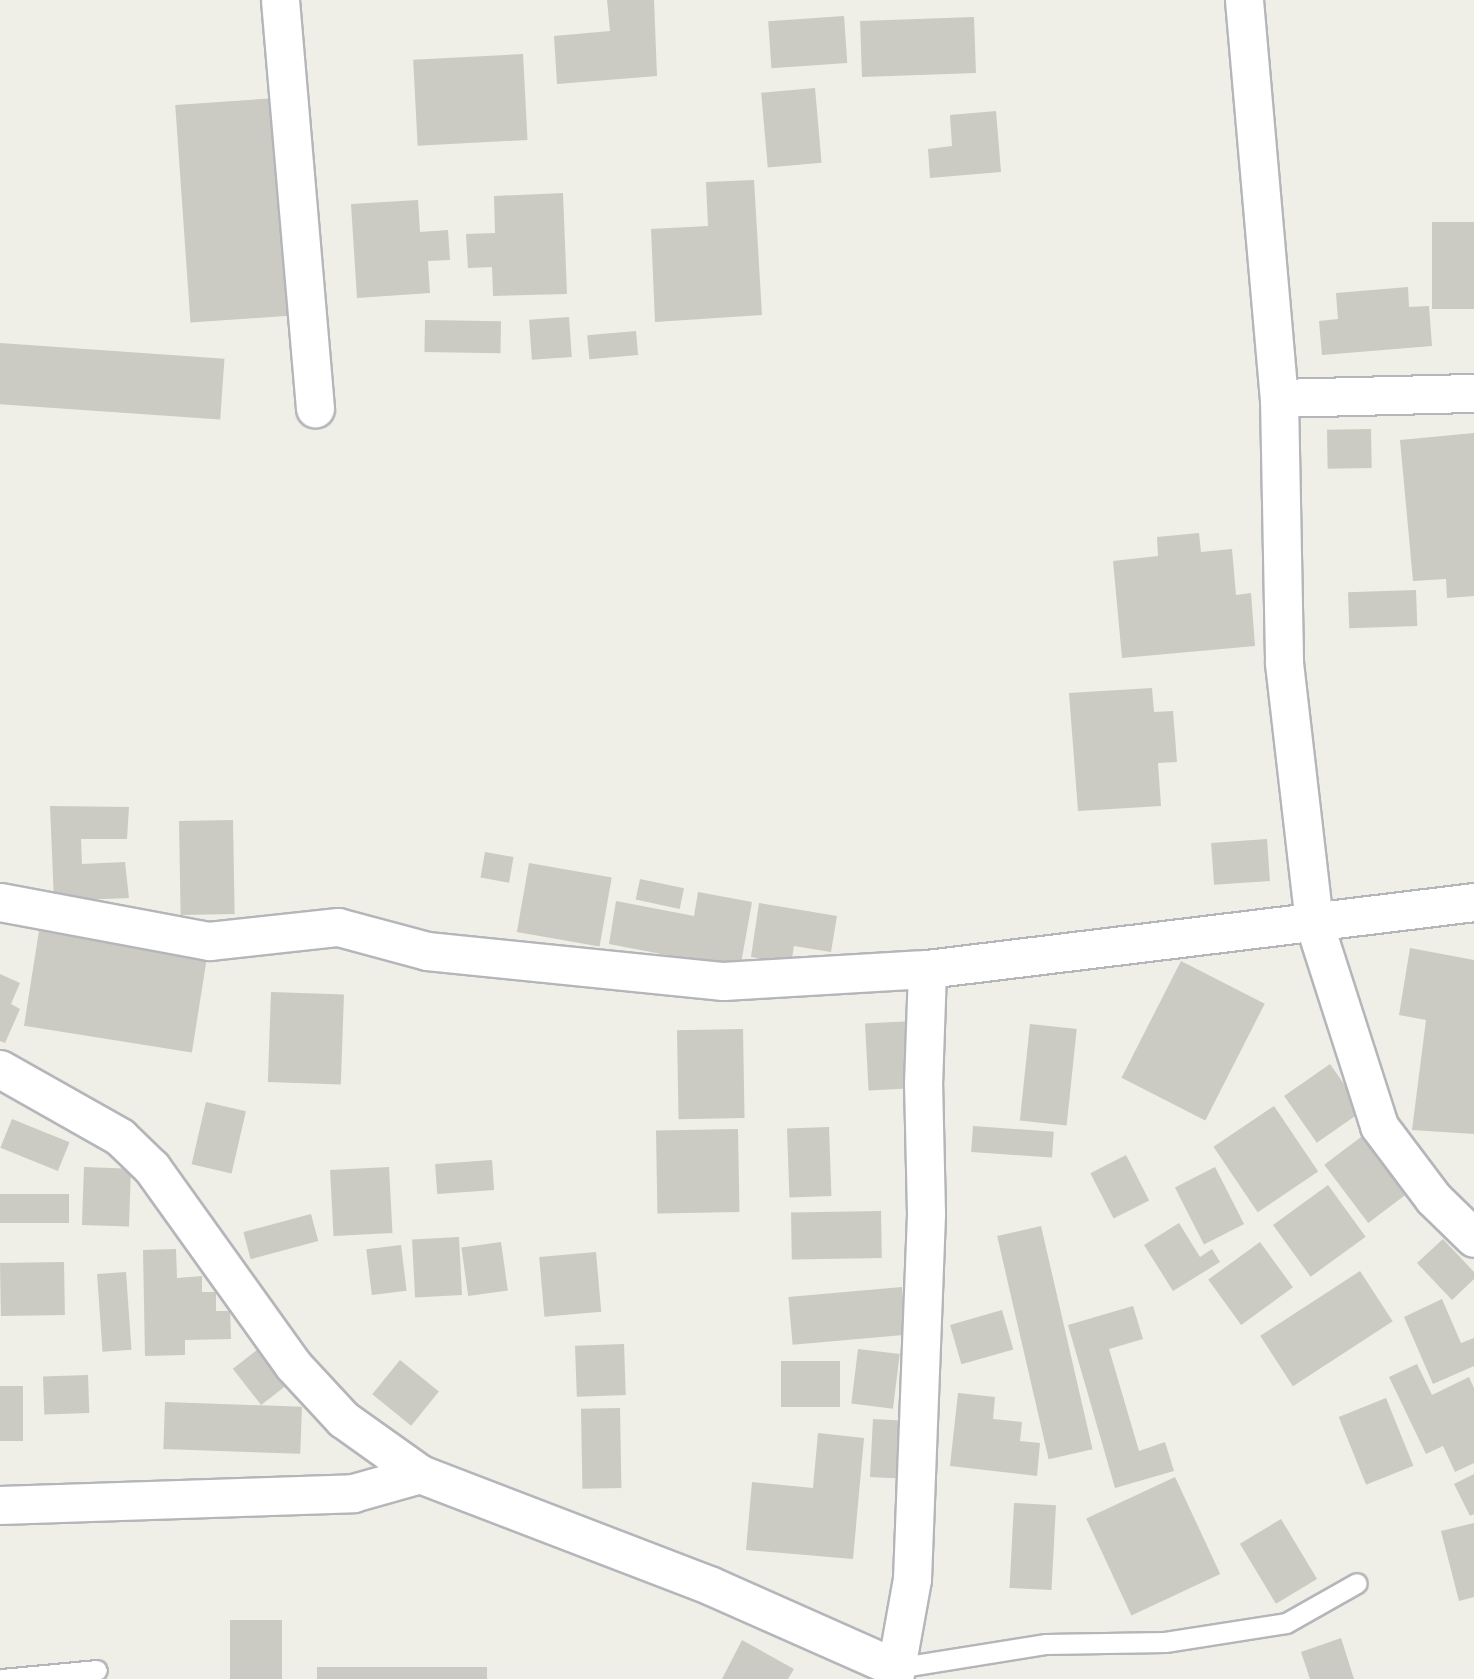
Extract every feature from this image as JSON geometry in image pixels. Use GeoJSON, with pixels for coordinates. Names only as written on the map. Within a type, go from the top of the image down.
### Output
{"type":"FeatureCollection","features":[{"type":"Feature","properties":{"kind":"street"},"geometry":{"type":"LineString","coordinates":[[280,0],[315,409]]}},
{"type":"Feature","properties":{"kind":"street"},"geometry":{"type":"LineString","coordinates":[[1244,0],[1279,398],[1284,663],[1314,923],[1379,1126],[1433,1198],[1474,1238]]}},
{"type":"Feature","properties":{"kind":"street"},"geometry":{"type":"LineString","coordinates":[[1279,398],[1474,393]]}},
{"type":"Feature","properties":{"kind":"street"},"geometry":{"type":"LineString","coordinates":[[0,902],[209,940],[338,927],[427,951],[723,981],[927,968],[1164,937],[1314,923],[1474,902]]}},
{"type":"Feature","properties":{"kind":"street"},"geometry":{"type":"LineString","coordinates":[[0,1069],[120,1138],[144,1161],[293,1365],[343,1419],[420,1474],[709,1585],[895,1674],[912,1579],[926,1213],[923,1085],[927,968]]}},
{"type":"Feature","properties":{"kind":"street"},"geometry":{"type":"LineString","coordinates":[[0,1505],[353,1493],[420,1474]]}},
{"type":"Feature","properties":{"kind":"lane"},"geometry":{"type":"LineString","coordinates":[[895,1674],[1046,1644],[1165,1642],[1286,1623],[1357,1583]]}},
{"type":"Feature","properties":{"kind":"lane"},"geometry":{"type":"LineString","coordinates":[[2,1679],[97,1670]]}},
{"type":"Feature","properties":{"kind":"building"},"geometry":{"type":"Polygon","coordinates":[[[607,0],[654,0],[657,76],[557,84],[554,36],[610,31],[607,0]]]}},
{"type":"Feature","properties":{"kind":"building"},"geometry":{"type":"Polygon","coordinates":[[[844,16],[847,63],[771,68],[768,21],[844,16]]]}},
{"type":"Feature","properties":{"kind":"building"},"geometry":{"type":"Polygon","coordinates":[[[974,17],[976,73],[862,77],[860,21],[974,17]]]}},
{"type":"Feature","properties":{"kind":"building"},"geometry":{"type":"Polygon","coordinates":[[[523,54],[528,140],[418,146],[413,60],[523,54]]]}},
{"type":"Feature","properties":{"kind":"building"},"geometry":{"type":"Polygon","coordinates":[[[815,88],[822,163],[768,167],[761,93],[815,88]]]}},
{"type":"Feature","properties":{"kind":"building"},"geometry":{"type":"Polygon","coordinates":[[[277,98],[292,315],[190,323],[175,105],[277,98]]]}},
{"type":"Feature","properties":{"kind":"building"},"geometry":{"type":"Polygon","coordinates":[[[996,111],[1001,172],[930,178],[928,149],[952,146],[950,115],[996,111]]]}},
{"type":"Feature","properties":{"kind":"building"},"geometry":{"type":"Polygon","coordinates":[[[754,180],[762,315],[655,322],[651,229],[708,226],[706,182],[754,180]]]}},
{"type":"Feature","properties":{"kind":"building"},"geometry":{"type":"Polygon","coordinates":[[[563,193],[567,294],[493,296],[492,267],[468,268],[466,234],[495,233],[494,196],[563,193]]]}},
{"type":"Feature","properties":{"kind":"building"},"geometry":{"type":"Polygon","coordinates":[[[418,200],[420,232],[448,230],[450,260],[428,261],[430,293],[357,298],[351,204],[418,200]]]}},
{"type":"Feature","properties":{"kind":"building"},"geometry":{"type":"Polygon","coordinates":[[[1432,222],[1474,222],[1474,309],[1432,309],[1432,222]]]}},
{"type":"Feature","properties":{"kind":"building"},"geometry":{"type":"Polygon","coordinates":[[[1408,287],[1409,307],[1429,306],[1432,346],[1322,355],[1319,321],[1338,319],[1336,293],[1408,287]]]}},
{"type":"Feature","properties":{"kind":"building"},"geometry":{"type":"Polygon","coordinates":[[[569,317],[572,357],[532,360],[529,320],[569,317]]]}},
{"type":"Feature","properties":{"kind":"building"},"geometry":{"type":"Polygon","coordinates":[[[425,320],[501,321],[500,353],[424,352],[425,320]]]}},
{"type":"Feature","properties":{"kind":"building"},"geometry":{"type":"Polygon","coordinates":[[[636,331],[638,355],[589,359],[587,335],[636,331]]]}},
{"type":"Feature","properties":{"kind":"building"},"geometry":{"type":"Polygon","coordinates":[[[0,343],[224,359],[220,420],[0,404],[0,343]]]}},
{"type":"Feature","properties":{"kind":"building"},"geometry":{"type":"Polygon","coordinates":[[[1371,429],[1372,468],[1328,469],[1327,430],[1371,429]]]}},
{"type":"Feature","properties":{"kind":"building"},"geometry":{"type":"Polygon","coordinates":[[[1474,433],[1474,596],[1447,598],[1446,579],[1413,581],[1400,440],[1474,433]]]}},
{"type":"Feature","properties":{"kind":"building"},"geometry":{"type":"Polygon","coordinates":[[[1199,533],[1201,552],[1232,549],[1236,595],[1251,593],[1255,646],[1122,658],[1113,561],[1158,556],[1157,537],[1199,533]]]}},
{"type":"Feature","properties":{"kind":"building"},"geometry":{"type":"Polygon","coordinates":[[[1416,590],[1417,626],[1349,628],[1348,592],[1416,590]]]}},
{"type":"Feature","properties":{"kind":"building"},"geometry":{"type":"Polygon","coordinates":[[[1152,688],[1154,712],[1173,711],[1177,762],[1158,763],[1161,806],[1078,811],[1069,693],[1152,688]]]}},
{"type":"Feature","properties":{"kind":"building"},"geometry":{"type":"Polygon","coordinates":[[[50,806],[129,807],[127,839],[81,839],[82,864],[125,862],[129,898],[54,901],[50,806]]]}},
{"type":"Feature","properties":{"kind":"building"},"geometry":{"type":"Polygon","coordinates":[[[233,820],[235,914],[181,915],[179,821],[233,820]]]}},
{"type":"Feature","properties":{"kind":"building"},"geometry":{"type":"Polygon","coordinates":[[[1267,839],[1270,881],[1214,885],[1211,843],[1267,839]]]}},
{"type":"Feature","properties":{"kind":"building"},"geometry":{"type":"Polygon","coordinates":[[[485,852],[514,857],[509,883],[480,878],[485,852]]]}},
{"type":"Feature","properties":{"kind":"building"},"geometry":{"type":"Polygon","coordinates":[[[529,863],[612,878],[600,947],[517,932],[529,863]]]}},
{"type":"Feature","properties":{"kind":"building"},"geometry":{"type":"Polygon","coordinates":[[[640,879],[684,888],[680,909],[636,900],[640,879]]]}},
{"type":"Feature","properties":{"kind":"building"},"geometry":{"type":"Polygon","coordinates":[[[698,892],[752,902],[740,969],[609,944],[616,901],[694,916],[698,892]]]}},
{"type":"Feature","properties":{"kind":"building"},"geometry":{"type":"Polygon","coordinates":[[[759,903],[837,916],[831,952],[794,946],[791,964],[751,957],[759,903]]]}},
{"type":"Feature","properties":{"kind":"building"},"geometry":{"type":"Polygon","coordinates":[[[39,931],[207,958],[192,1052],[24,1026],[39,931]]]}},
{"type":"Feature","properties":{"kind":"building"},"geometry":{"type":"Polygon","coordinates":[[[1410,948],[1474,960],[1474,1134],[1412,1130],[1426,1020],[1399,1015],[1410,948]]]}},
{"type":"Feature","properties":{"kind":"building"},"geometry":{"type":"Polygon","coordinates":[[[1181,961],[1265,1004],[1205,1120],[1122,1078],[1181,961]]]}},
{"type":"Feature","properties":{"kind":"building"},"geometry":{"type":"Polygon","coordinates":[[[0,974],[20,983],[11,1004],[20,1009],[5,1043],[0,1041],[0,974]]]}},
{"type":"Feature","properties":{"kind":"building"},"geometry":{"type":"Polygon","coordinates":[[[271,992],[344,995],[341,1084],[268,1082],[271,992]]]}},
{"type":"Feature","properties":{"kind":"building"},"geometry":{"type":"Polygon","coordinates":[[[913,1021],[917,1088],[869,1090],[865,1024],[913,1021]]]}},
{"type":"Feature","properties":{"kind":"building"},"geometry":{"type":"Polygon","coordinates":[[[1030,1024],[1077,1029],[1067,1125],[1020,1120],[1030,1024]]]}},
{"type":"Feature","properties":{"kind":"building"},"geometry":{"type":"Polygon","coordinates":[[[743,1029],[745,1118],[679,1119],[677,1030],[743,1029]]]}},
{"type":"Feature","properties":{"kind":"building"},"geometry":{"type":"Polygon","coordinates":[[[1330,1064],[1363,1111],[1317,1143],[1284,1096],[1330,1064]]]}},
{"type":"Feature","properties":{"kind":"building"},"geometry":{"type":"Polygon","coordinates":[[[206,1102],[246,1111],[232,1174],[192,1164],[206,1102]]]}},
{"type":"Feature","properties":{"kind":"building"},"geometry":{"type":"Polygon","coordinates":[[[1274,1106],[1318,1171],[1258,1212],[1213,1147],[1274,1106]]]}},
{"type":"Feature","properties":{"kind":"building"},"geometry":{"type":"Polygon","coordinates":[[[12,1119],[69,1142],[58,1171],[0,1148],[12,1119]]]}},
{"type":"Feature","properties":{"kind":"building"},"geometry":{"type":"Polygon","coordinates":[[[973,1126],[1054,1132],[1052,1158],[971,1152],[973,1126]]]}},
{"type":"Feature","properties":{"kind":"building"},"geometry":{"type":"Polygon","coordinates":[[[829,1127],[831,1196],[789,1197],[787,1128],[829,1127]]]}},
{"type":"Feature","properties":{"kind":"building"},"geometry":{"type":"Polygon","coordinates":[[[738,1129],[739,1212],[657,1213],[656,1130],[738,1129]]]}},
{"type":"Feature","properties":{"kind":"building"},"geometry":{"type":"Polygon","coordinates":[[[1365,1134],[1409,1192],[1368,1223],[1324,1165],[1365,1134]]]}},
{"type":"Feature","properties":{"kind":"building"},"geometry":{"type":"Polygon","coordinates":[[[1126,1155],[1149,1200],[1114,1219],[1090,1173],[1126,1155]]]}},
{"type":"Feature","properties":{"kind":"building"},"geometry":{"type":"Polygon","coordinates":[[[492,1160],[494,1190],[437,1194],[435,1164],[492,1160]]]}},
{"type":"Feature","properties":{"kind":"building"},"geometry":{"type":"Polygon","coordinates":[[[84,1167],[131,1169],[129,1227],[82,1225],[84,1167]]]}},
{"type":"Feature","properties":{"kind":"building"},"geometry":{"type":"Polygon","coordinates":[[[389,1167],[392,1233],[334,1236],[330,1170],[389,1167]]]}},
{"type":"Feature","properties":{"kind":"building"},"geometry":{"type":"Polygon","coordinates":[[[1215,1167],[1244,1224],[1204,1244],[1175,1187],[1215,1167]]]}},
{"type":"Feature","properties":{"kind":"building"},"geometry":{"type":"Polygon","coordinates":[[[1328,1185],[1366,1237],[1311,1277],[1273,1225],[1328,1185]]]}},
{"type":"Feature","properties":{"kind":"building"},"geometry":{"type":"Polygon","coordinates":[[[0,1194],[69,1194],[69,1223],[0,1223],[0,1194]]]}},
{"type":"Feature","properties":{"kind":"building"},"geometry":{"type":"Polygon","coordinates":[[[881,1211],[882,1258],[792,1260],[791,1213],[881,1211]]]}},
{"type":"Feature","properties":{"kind":"building"},"geometry":{"type":"Polygon","coordinates":[[[311,1214],[318,1241],[251,1259],[243,1232],[311,1214]]]}},
{"type":"Feature","properties":{"kind":"building"},"geometry":{"type":"Polygon","coordinates":[[[1179,1223],[1200,1257],[1212,1249],[1220,1262],[1173,1291],[1144,1245],[1179,1223]]]}},
{"type":"Feature","properties":{"kind":"building"},"geometry":{"type":"Polygon","coordinates":[[[1041,1226],[1093,1449],[1049,1459],[997,1236],[1041,1226]]]}},
{"type":"Feature","properties":{"kind":"building"},"geometry":{"type":"Polygon","coordinates":[[[459,1237],[462,1295],[415,1297],[412,1239],[459,1237]]]}},
{"type":"Feature","properties":{"kind":"building"},"geometry":{"type":"Polygon","coordinates":[[[1443,1239],[1474,1272],[1474,1279],[1452,1300],[1417,1263],[1443,1239]]]}},
{"type":"Feature","properties":{"kind":"building"},"geometry":{"type":"Polygon","coordinates":[[[501,1242],[508,1291],[468,1296],[461,1248],[501,1242]]]}},
{"type":"Feature","properties":{"kind":"building"},"geometry":{"type":"Polygon","coordinates":[[[1260,1242],[1293,1287],[1241,1325],[1208,1280],[1260,1242]]]}},
{"type":"Feature","properties":{"kind":"building"},"geometry":{"type":"Polygon","coordinates":[[[401,1245],[407,1291],[372,1295],[366,1249],[401,1245]]]}},
{"type":"Feature","properties":{"kind":"building"},"geometry":{"type":"Polygon","coordinates":[[[176,1249],[177,1278],[202,1276],[202,1292],[216,1292],[216,1311],[230,1311],[231,1339],[185,1340],[185,1355],[145,1356],[143,1250],[176,1249]]]}},
{"type":"Feature","properties":{"kind":"building"},"geometry":{"type":"Polygon","coordinates":[[[596,1252],[601,1312],[544,1317],[539,1257],[596,1252]]]}},
{"type":"Feature","properties":{"kind":"building"},"geometry":{"type":"Polygon","coordinates":[[[64,1262],[65,1315],[1,1316],[0,1263],[64,1262]]]}},
{"type":"Feature","properties":{"kind":"building"},"geometry":{"type":"Polygon","coordinates":[[[1360,1271],[1393,1321],[1293,1386],[1260,1336],[1360,1271]]]}},
{"type":"Feature","properties":{"kind":"building"},"geometry":{"type":"Polygon","coordinates":[[[126,1272],[131,1350],[103,1352],[97,1274],[126,1272]]]}},
{"type":"Feature","properties":{"kind":"building"},"geometry":{"type":"Polygon","coordinates":[[[902,1287],[906,1335],[793,1345],[788,1297],[902,1287]]]}},
{"type":"Feature","properties":{"kind":"building"},"geometry":{"type":"Polygon","coordinates":[[[1442,1299],[1461,1343],[1474,1338],[1474,1366],[1433,1384],[1404,1317],[1442,1299]]]}},
{"type":"Feature","properties":{"kind":"building"},"geometry":{"type":"Polygon","coordinates":[[[1133,1306],[1143,1339],[1109,1349],[1139,1451],[1165,1442],[1174,1471],[1115,1488],[1068,1325],[1133,1306]]]}},
{"type":"Feature","properties":{"kind":"building"},"geometry":{"type":"Polygon","coordinates":[[[1002,1310],[1013,1349],[961,1364],[950,1325],[1002,1310]]]}},
{"type":"Feature","properties":{"kind":"building"},"geometry":{"type":"Polygon","coordinates":[[[624,1344],[626,1395],[577,1397],[575,1346],[624,1344]]]}},
{"type":"Feature","properties":{"kind":"building"},"geometry":{"type":"Polygon","coordinates":[[[262,1346],[290,1382],[261,1405],[233,1369],[262,1346]]]}},
{"type":"Feature","properties":{"kind":"building"},"geometry":{"type":"Polygon","coordinates":[[[858,1349],[900,1354],[893,1409],[851,1404],[858,1349]]]}},
{"type":"Feature","properties":{"kind":"building"},"geometry":{"type":"Polygon","coordinates":[[[400,1360],[439,1391],[411,1426],[372,1394],[400,1360]]]}},
{"type":"Feature","properties":{"kind":"building"},"geometry":{"type":"Polygon","coordinates":[[[781,1361],[840,1361],[840,1407],[781,1407],[781,1361]]]}},
{"type":"Feature","properties":{"kind":"building"},"geometry":{"type":"Polygon","coordinates":[[[1417,1364],[1432,1395],[1469,1377],[1474,1388],[1474,1463],[1455,1472],[1443,1446],[1426,1454],[1389,1377],[1417,1364]]]}},
{"type":"Feature","properties":{"kind":"building"},"geometry":{"type":"Polygon","coordinates":[[[88,1375],[89,1413],[44,1415],[43,1377],[88,1375]]]}},
{"type":"Feature","properties":{"kind":"building"},"geometry":{"type":"Polygon","coordinates":[[[0,1386],[23,1386],[23,1441],[0,1441],[0,1386]]]}},
{"type":"Feature","properties":{"kind":"building"},"geometry":{"type":"Polygon","coordinates":[[[958,1393],[995,1397],[993,1419],[1022,1422],[1020,1441],[1040,1443],[1037,1476],[950,1466],[958,1393]]]}},
{"type":"Feature","properties":{"kind":"building"},"geometry":{"type":"Polygon","coordinates":[[[1386,1398],[1413,1466],[1366,1485],[1339,1417],[1386,1398]]]}},
{"type":"Feature","properties":{"kind":"building"},"geometry":{"type":"Polygon","coordinates":[[[165,1402],[302,1407],[300,1454],[163,1449],[165,1402]]]}},
{"type":"Feature","properties":{"kind":"building"},"geometry":{"type":"Polygon","coordinates":[[[620,1408],[621,1488],[582,1489],[581,1409],[620,1408]]]}},
{"type":"Feature","properties":{"kind":"building"},"geometry":{"type":"Polygon","coordinates":[[[873,1419],[909,1421],[906,1479],[870,1477],[873,1419]]]}},
{"type":"Feature","properties":{"kind":"building"},"geometry":{"type":"Polygon","coordinates":[[[818,1433],[864,1438],[853,1559],[746,1550],[752,1482],[813,1488],[818,1433]]]}},
{"type":"Feature","properties":{"kind":"building"},"geometry":{"type":"Polygon","coordinates":[[[1474,1474],[1474,1514],[1470,1516],[1454,1484],[1474,1474]]]}},
{"type":"Feature","properties":{"kind":"building"},"geometry":{"type":"Polygon","coordinates":[[[1175,1477],[1220,1574],[1131,1615],[1086,1518],[1175,1477]]]}},
{"type":"Feature","properties":{"kind":"building"},"geometry":{"type":"Polygon","coordinates":[[[1014,1503],[1056,1505],[1051,1590],[1010,1588],[1014,1503]]]}},
{"type":"Feature","properties":{"kind":"building"},"geometry":{"type":"Polygon","coordinates":[[[1281,1519],[1317,1579],[1276,1604],[1240,1544],[1281,1519]]]}},
{"type":"Feature","properties":{"kind":"building"},"geometry":{"type":"Polygon","coordinates":[[[1474,1523],[1474,1597],[1459,1601],[1441,1531],[1474,1523]]]}},
{"type":"Feature","properties":{"kind":"building"},"geometry":{"type":"Polygon","coordinates":[[[230,1620],[282,1620],[282,1679],[230,1679],[230,1620]]]}},
{"type":"Feature","properties":{"kind":"building"},"geometry":{"type":"Polygon","coordinates":[[[1341,1638],[1354,1679],[1310,1679],[1301,1652],[1341,1638]]]}},
{"type":"Feature","properties":{"kind":"building"},"geometry":{"type":"Polygon","coordinates":[[[742,1640],[794,1669],[788,1679],[722,1679],[742,1640]]]}},
{"type":"Feature","properties":{"kind":"building"},"geometry":{"type":"Polygon","coordinates":[[[317,1667],[487,1667],[487,1679],[317,1679],[317,1667]]]}}]}
